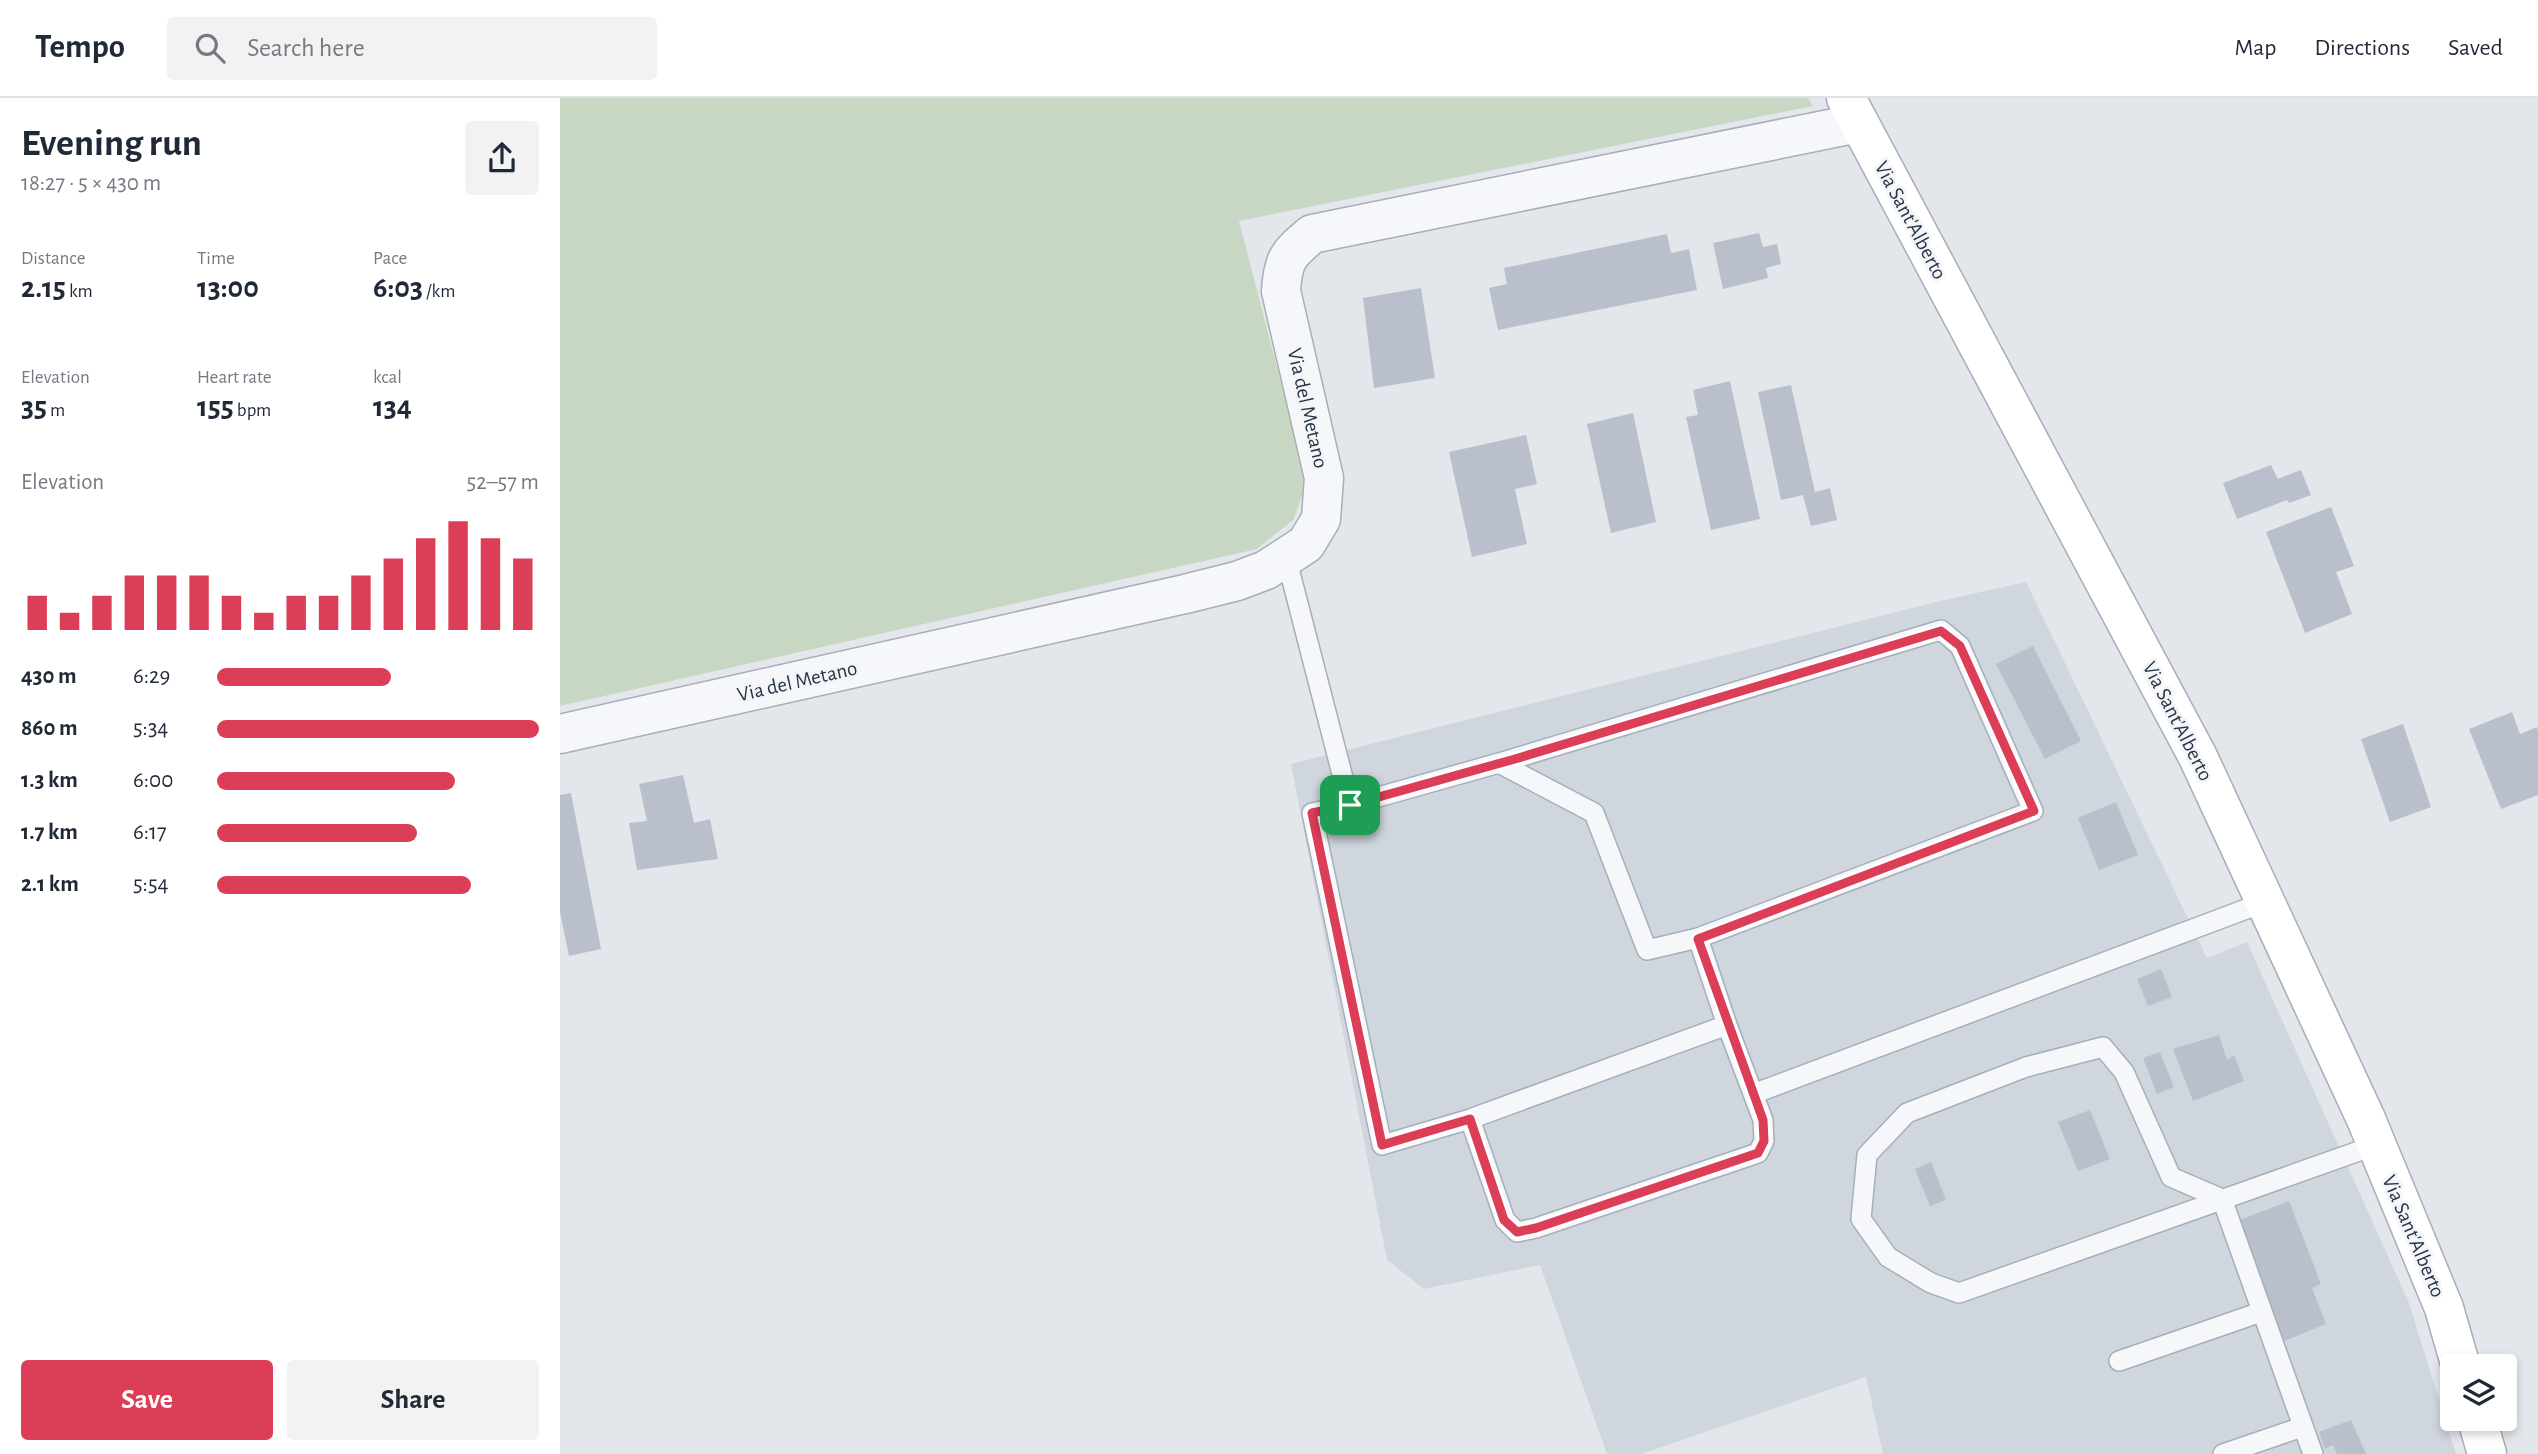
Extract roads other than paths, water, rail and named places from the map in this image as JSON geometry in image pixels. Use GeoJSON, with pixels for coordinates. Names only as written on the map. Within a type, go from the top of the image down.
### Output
{"type":"FeatureCollection","features":[{"type":"Feature","properties":{"kind":"main road","name":"Via Sant'Alberto"},"geometry":{"type":"LineString","coordinates":[[1852,111],[2198,757],[2376,1145],[2444,1308],[2457,1354]]}},
{"type":"Feature","properties":{"kind":"main road"},"geometry":{"type":"LineString","coordinates":[[2480,1431],[2487,1454]]}},
{"type":"Feature","properties":{"kind":"street","name":"Via del Metano"},"geometry":{"type":"LineString","coordinates":[[560,734],[1185,594],[1247,578],[1266,570],[1306,544],[1321,519],[1324,478],[1281,291],[1283,267],[1294,249],[1312,234],[1852,111]]}},
{"type":"Feature","properties":{"kind":"lane"},"geometry":{"type":"LineString","coordinates":[[1286,557],[1350,805]]}},
{"type":"Feature","properties":{"kind":"lane"},"geometry":{"type":"LineString","coordinates":[[1499,763],[1594,813],[1647,950],[1698,939],[2034,811],[1960,646],[1941,631],[1499,763],[1312,813],[1382,1145],[1470,1119],[1727,1025]]}},
{"type":"Feature","properties":{"kind":"lane"},"geometry":{"type":"LineString","coordinates":[[1753,1094],[2265,902]]}},
{"type":"Feature","properties":{"kind":"lane"},"geometry":{"type":"LineString","coordinates":[[1470,1119],[1504,1220],[1517,1232],[1536,1228],[1758,1153],[1764,1141],[1763,1120],[1698,939]]}},
{"type":"Feature","properties":{"kind":"lane"},"geometry":{"type":"LineString","coordinates":[[2313,1454],[2222,1199],[2171,1177],[2124,1072],[2103,1047],[2026,1068],[1907,1113],[1867,1155],[1861,1219],[1888,1258],[1931,1283],[1959,1293],[2222,1199],[2376,1145]]}},
{"type":"Feature","properties":{"kind":"lane"},"geometry":{"type":"LineString","coordinates":[[2119,1361],[2261,1311]]}},
{"type":"Feature","properties":{"kind":"lane"},"geometry":{"type":"LineString","coordinates":[[2223,1454],[2302,1427]]}}]}
